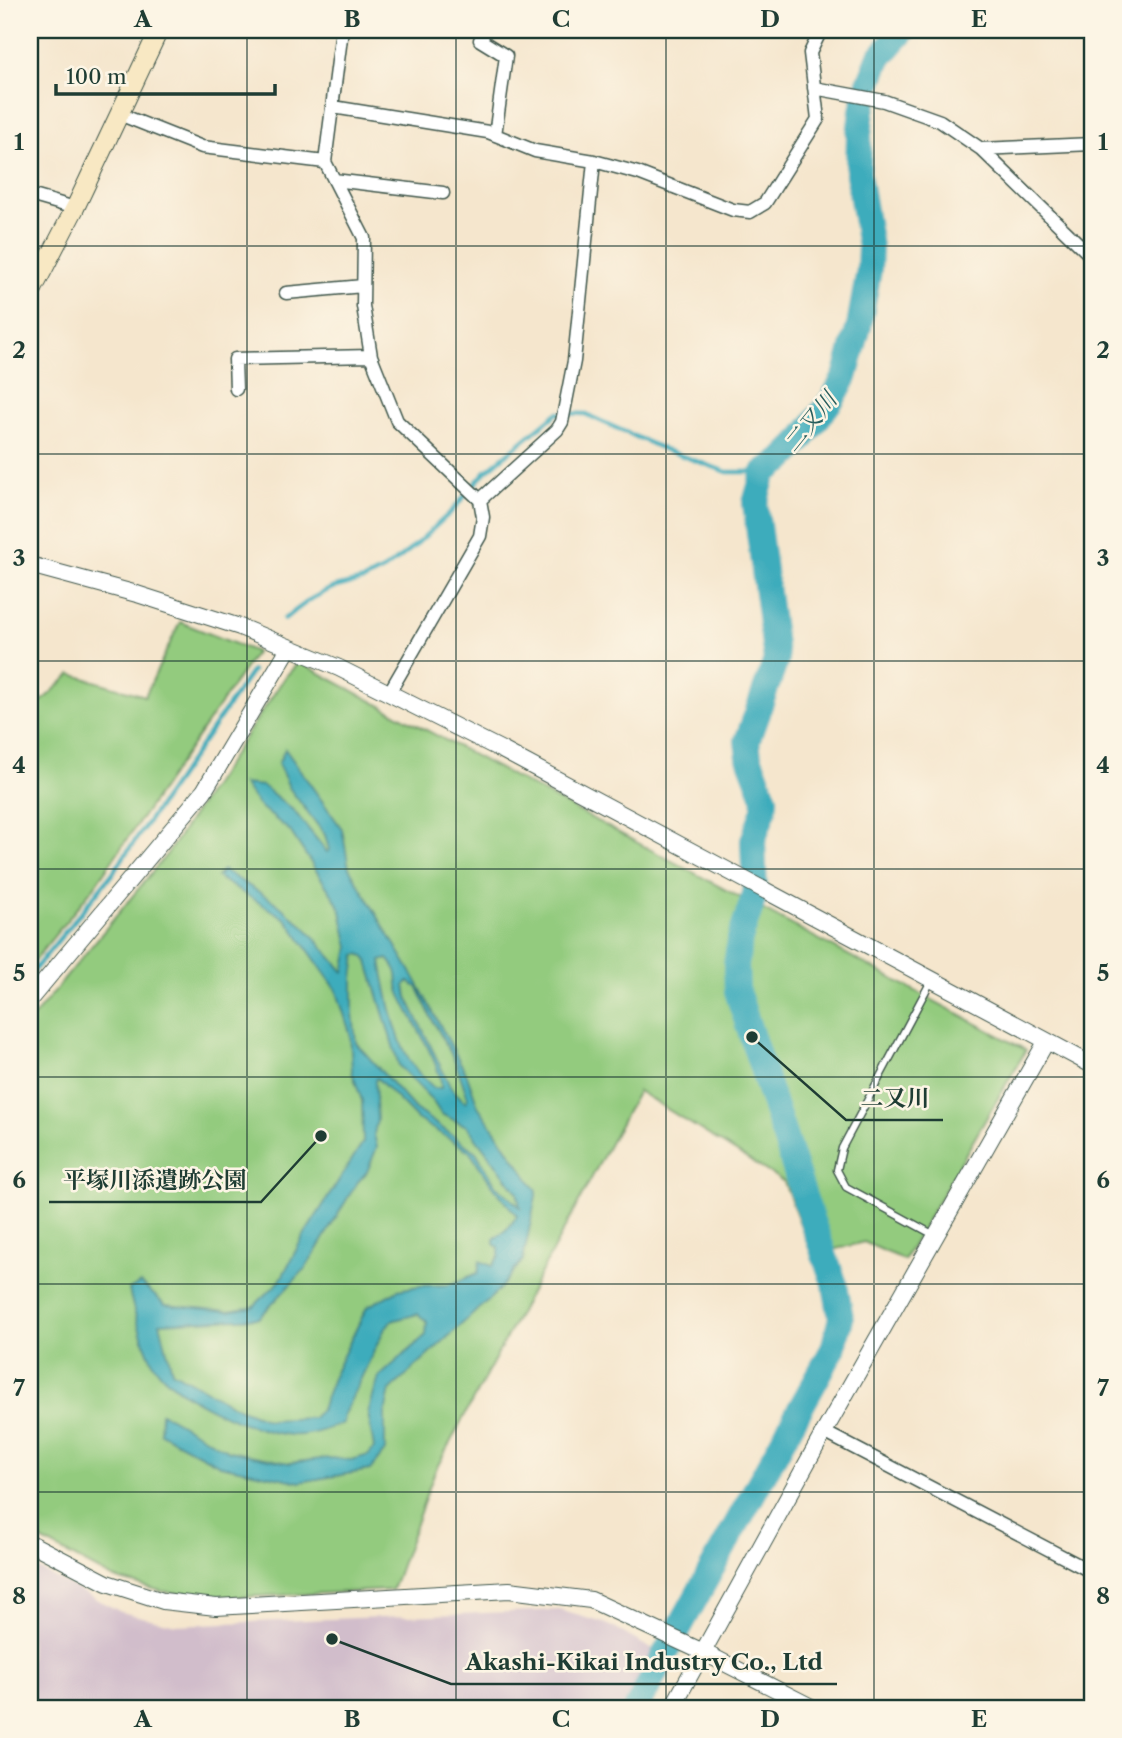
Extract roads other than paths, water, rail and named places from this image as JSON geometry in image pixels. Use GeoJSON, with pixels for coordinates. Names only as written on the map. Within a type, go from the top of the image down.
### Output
{"type":"FeatureCollection","features":[{"type":"Feature","properties":{"kind":"main road"},"geometry":{"type":"LineString","coordinates":[[30,295],[75,208],[159,30]]}},
{"type":"Feature","properties":{"kind":"street"},"geometry":{"type":"LineString","coordinates":[[342,30],[325,162],[363,238],[363,306],[371,356],[397,421],[480,500],[483,517],[480,536],[389,693]]}},
{"type":"Feature","properties":{"kind":"street"},"geometry":{"type":"LineString","coordinates":[[486,30],[480,40],[506,56],[495,135]]}},
{"type":"Feature","properties":{"kind":"street"},"geometry":{"type":"LineString","coordinates":[[333,107],[495,135],[535,151],[594,161],[638,173],[733,210],[750,212],[765,204],[818,119],[810,53],[821,30]]}},
{"type":"Feature","properties":{"kind":"street"},"geometry":{"type":"LineString","coordinates":[[814,88],[884,101],[940,121],[981,149],[1092,257]]}},
{"type":"Feature","properties":{"kind":"street"},"geometry":{"type":"LineString","coordinates":[[119,114],[202,147],[325,162]]}},
{"type":"Feature","properties":{"kind":"street"},"geometry":{"type":"LineString","coordinates":[[981,149],[1092,144]]}},
{"type":"Feature","properties":{"kind":"street"},"geometry":{"type":"LineString","coordinates":[[480,500],[557,430],[562,422],[574,360],[594,161]]}},
{"type":"Feature","properties":{"kind":"street"},"geometry":{"type":"LineString","coordinates":[[334,180],[443,193]]}},
{"type":"Feature","properties":{"kind":"street"},"geometry":{"type":"LineString","coordinates":[[30,195],[75,208]]}},
{"type":"Feature","properties":{"kind":"street"},"geometry":{"type":"LineString","coordinates":[[286,293],[363,286]]}},
{"type":"Feature","properties":{"kind":"street"},"geometry":{"type":"LineString","coordinates":[[236,389],[235,359],[371,356]]}},
{"type":"Feature","properties":{"kind":"street"},"geometry":{"type":"LineString","coordinates":[[30,565],[137,594],[240,627],[339,668],[1092,1065]]}},
{"type":"Feature","properties":{"kind":"street"},"geometry":{"type":"LineString","coordinates":[[30,999],[204,790],[289,648]]}},
{"type":"Feature","properties":{"kind":"street"},"geometry":{"type":"LineString","coordinates":[[672,1708],[824,1432],[1046,1042]]}},
{"type":"Feature","properties":{"kind":"street"},"geometry":{"type":"LineString","coordinates":[[824,1432],[1092,1572]]}},
{"type":"Feature","properties":{"kind":"street"},"geometry":{"type":"LineString","coordinates":[[30,1543],[107,1583],[163,1601],[216,1606],[509,1590],[591,1600],[666,1634],[813,1708]]}},
{"type":"Feature","properties":{"kind":"lane"},"geometry":{"type":"LineString","coordinates":[[931,981],[842,1148],[837,1170],[846,1187],[936,1236]]}},
{"type":"Feature","properties":{"kind":"water"},"geometry":{"type":"Polygon","coordinates":[[[285,749],[342,829],[349,868],[414,977],[467,1075],[478,1106],[537,1191],[523,1260],[498,1291],[390,1390],[385,1413],[385,1451],[370,1470],[300,1482],[220,1465],[160,1433],[161,1413],[229,1451],[289,1463],[329,1458],[351,1460],[369,1455],[374,1448],[368,1413],[379,1377],[426,1335],[427,1322],[418,1314],[391,1321],[383,1332],[344,1414],[343,1423],[311,1434],[291,1435],[257,1428],[217,1411],[179,1390],[165,1378],[147,1350],[129,1290],[141,1283],[165,1305],[228,1311],[253,1307],[280,1281],[303,1237],[363,1142],[362,1101],[352,1072],[350,1033],[336,989],[286,919],[217,877],[223,870],[275,902],[306,928],[344,972],[349,947],[340,907],[290,831],[258,805],[243,784],[263,786],[294,811],[327,852],[329,850],[325,835],[290,789],[278,764],[285,749]],[[356,955],[353,1013],[356,1043],[415,1109],[476,1152],[496,1185],[520,1207],[517,1192],[467,1126],[441,1114],[432,1100],[399,1066],[368,962],[364,956],[356,955]],[[388,959],[381,961],[393,1016],[407,1056],[416,1070],[434,1088],[441,1088],[441,1080],[432,1056],[398,988],[397,973],[388,959]],[[408,981],[405,985],[407,997],[451,1088],[465,1102],[468,1098],[455,1061],[418,988],[408,981]],[[377,1078],[377,1120],[374,1134],[377,1147],[367,1172],[356,1184],[306,1268],[259,1318],[160,1323],[172,1371],[238,1408],[268,1420],[313,1418],[321,1409],[337,1368],[367,1307],[398,1290],[449,1285],[478,1273],[480,1261],[492,1266],[499,1256],[499,1248],[494,1244],[494,1239],[508,1228],[517,1216],[469,1151],[417,1119],[377,1078]]]}},
{"type":"Feature","properties":{"kind":"waterway","name":"二又川"},"geometry":{"type":"LineString","coordinates":[[637,1708],[833,1349],[841,1318],[835,1285],[737,991],[736,965],[740,939],[755,894],[753,841],[765,799],[749,757],[747,741],[776,660],[755,503],[764,472],[781,461],[799,443],[833,398],[845,377],[859,326],[869,270],[870,247],[858,174],[862,111],[879,58],[904,30]]}},
{"type":"Feature","properties":{"kind":"waterway"},"geometry":{"type":"LineString","coordinates":[[284,619],[311,599],[332,588],[364,580],[385,569],[452,511],[485,472],[557,413],[585,414],[663,449],[727,472],[764,472]]}},
{"type":"Feature","properties":{"kind":"waterway"},"geometry":{"type":"LineString","coordinates":[[30,975],[112,874],[252,671]]}},
{"type":"Feature","properties":{"kind":"place","name":"二又川"},"geometry":{"type":"Point","coordinates":[752,1037]}},
{"type":"Feature","properties":{"kind":"place","name":"平塚川添遺跡公園"},"geometry":{"type":"Point","coordinates":[321,1136]}},
{"type":"Feature","properties":{"kind":"place","name":"Akashi-Kikai Industry Co., Ltd"},"geometry":{"type":"Point","coordinates":[332,1639]}}]}
